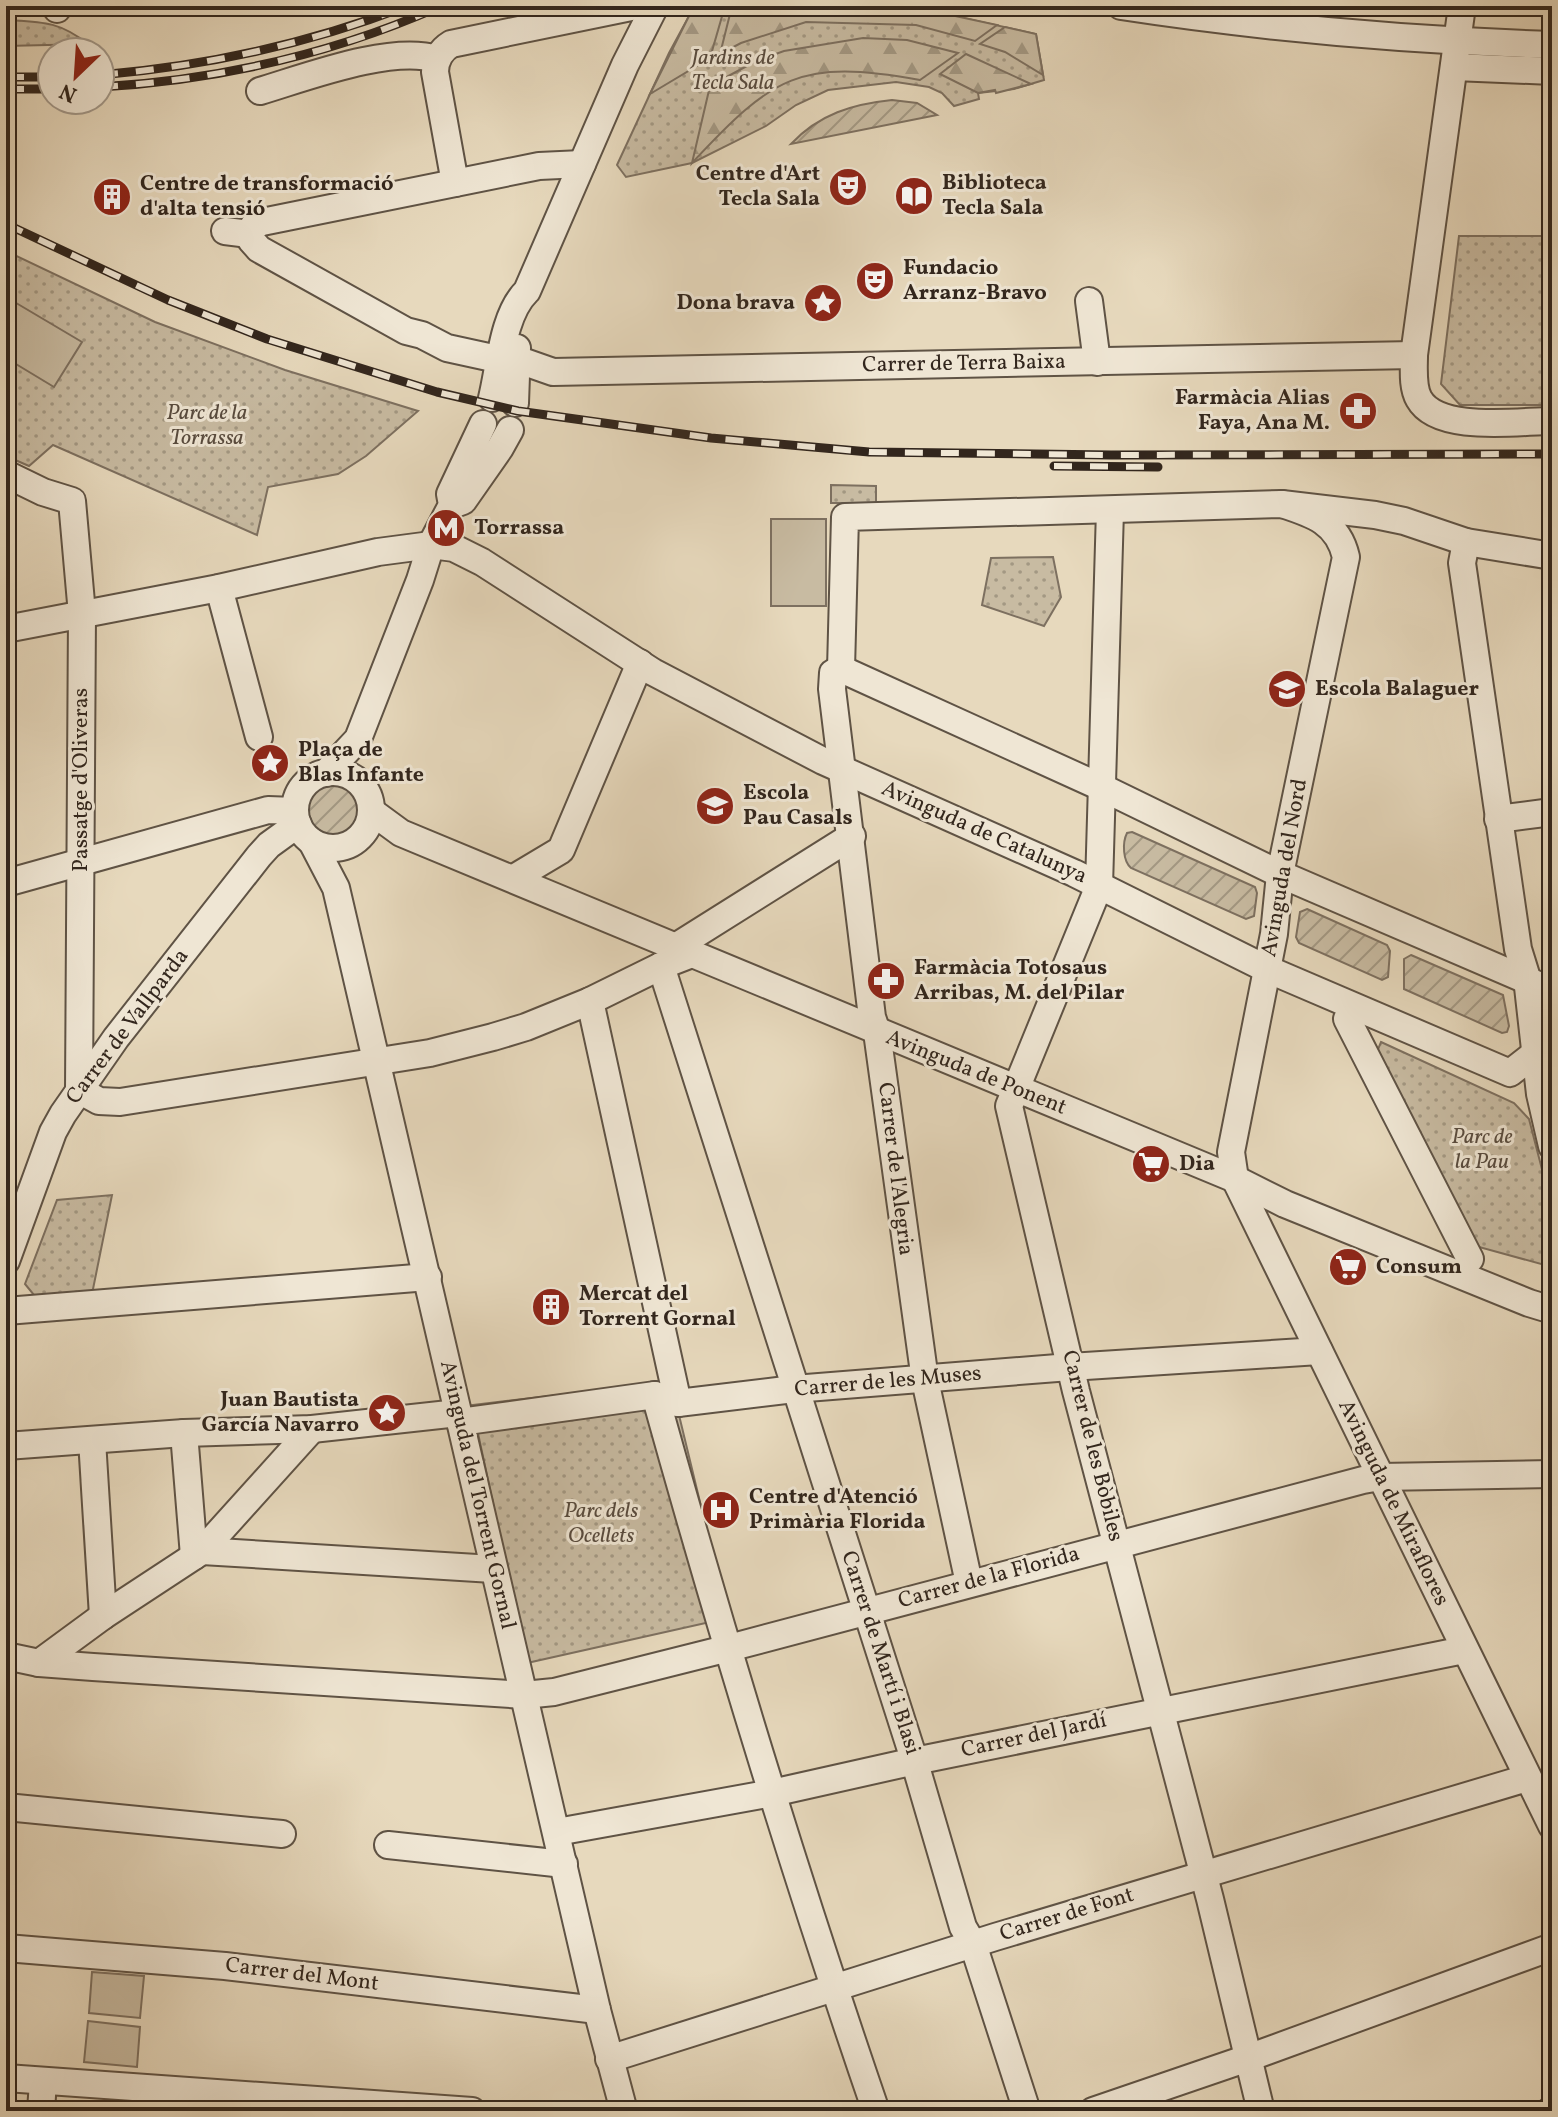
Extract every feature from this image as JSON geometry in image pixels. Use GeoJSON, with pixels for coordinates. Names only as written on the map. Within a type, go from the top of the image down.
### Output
{"type":"FeatureCollection","features":[{"type":"Feature","properties":{"kind":"street"},"geometry":{"type":"LineString","coordinates":[[582,164],[539,166],[455,183],[435,72],[437,59],[451,44],[636,6]]}},
{"type":"Feature","properties":{"kind":"street"},"geometry":{"type":"LineString","coordinates":[[504,400],[509,360],[530,307],[527,291],[625,65],[655,6]]}},
{"type":"Feature","properties":{"kind":"street"},"geometry":{"type":"LineString","coordinates":[[1121,6],[1304,29],[1552,71]]}},
{"type":"Feature","properties":{"kind":"street"},"geometry":{"type":"LineString","coordinates":[[1462,6],[1414,355],[1416,394],[1434,414],[1463,421],[1552,421]]}},
{"type":"Feature","properties":{"kind":"street"},"geometry":{"type":"LineString","coordinates":[[1456,54],[1552,45]]}},
{"type":"Feature","properties":{"kind":"street"},"geometry":{"type":"LineString","coordinates":[[260,91],[357,63],[421,54],[437,59]]}},
{"type":"Feature","properties":{"kind":"street","name":"Carrer de Terra Baixa"},"geometry":{"type":"LineString","coordinates":[[455,183],[262,222],[237,232],[259,249],[406,331],[422,335],[447,348],[553,372],[1414,355]]}},
{"type":"Feature","properties":{"kind":"street"},"geometry":{"type":"LineString","coordinates":[[1089,301],[1097,362]]}},
{"type":"Feature","properties":{"kind":"street"},"geometry":{"type":"LineString","coordinates":[[326,773],[358,739],[431,545],[452,505],[450,494],[483,424]]}},
{"type":"Feature","properties":{"kind":"street"},"geometry":{"type":"LineString","coordinates":[[452,505],[463,501],[510,430]]}},
{"type":"Feature","properties":{"kind":"street"},"geometry":{"type":"LineString","coordinates":[[6,474],[43,492]]}},
{"type":"Feature","properties":{"kind":"street"},"geometry":{"type":"LineString","coordinates":[[6,498],[43,492]]}},
{"type":"Feature","properties":{"kind":"street","name":"Passatge d'Oliveras"},"geometry":{"type":"LineString","coordinates":[[43,492],[72,501],[82,614],[79,1090]]}},
{"type":"Feature","properties":{"kind":"street"},"geometry":{"type":"LineString","coordinates":[[1282,504],[1316,516],[1333,528],[1342,546]]}},
{"type":"Feature","properties":{"kind":"street"},"geometry":{"type":"LineString","coordinates":[[1110,510],[1282,504],[1375,515],[1404,521],[1466,542],[1552,556]]}},
{"type":"Feature","properties":{"kind":"street","name":"Carrer de l'Alegria"},"geometry":{"type":"LineString","coordinates":[[969,1583],[925,1380],[877,1032],[872,1017],[832,689],[833,673],[841,669],[845,517],[1110,510]]}},
{"type":"Feature","properties":{"kind":"street","name":"Carrer de les Bòbiles"},"geometry":{"type":"LineString","coordinates":[[1110,510],[1099,886],[1014,1088],[1010,1112],[1070,1367],[1203,1875],[1261,2111]]}},
{"type":"Feature","properties":{"kind":"street","name":"Avinguda del Nord"},"geometry":{"type":"LineString","coordinates":[[1235,1179],[1231,1152],[1267,969],[1280,874],[1342,546],[1375,515]]}},
{"type":"Feature","properties":{"kind":"street"},"geometry":{"type":"LineString","coordinates":[[1466,542],[1462,563],[1498,819],[1518,949],[1544,1052],[1540,1094],[1552,1146]]}},
{"type":"Feature","properties":{"kind":"street"},"geometry":{"type":"LineString","coordinates":[[6,629],[219,588],[378,552],[431,545]]}},
{"type":"Feature","properties":{"kind":"street","name":"Avinguda de Catalunya"},"geometry":{"type":"LineString","coordinates":[[431,545],[454,548],[482,562],[640,663],[842,770],[1099,886],[1267,969],[1510,1073],[1544,1052]]}},
{"type":"Feature","properties":{"kind":"street"},"geometry":{"type":"LineString","coordinates":[[219,588],[259,737]]}},
{"type":"Feature","properties":{"kind":"street"},"geometry":{"type":"LineString","coordinates":[[514,878],[561,850],[640,663]]}},
{"type":"Feature","properties":{"kind":"street"},"geometry":{"type":"LineString","coordinates":[[841,669],[1103,788],[1280,874],[1552,991]]}},
{"type":"Feature","properties":{"kind":"street"},"geometry":{"type":"LineString","coordinates":[[334,879],[341,861],[364,827],[370,800],[360,783],[358,739]]}},
{"type":"Feature","properties":{"kind":"street"},"geometry":{"type":"LineString","coordinates":[[302,825],[300,790],[315,776],[344,774],[360,783]]}},
{"type":"Feature","properties":{"kind":"street"},"geometry":{"type":"LineString","coordinates":[[6,883],[268,810],[302,825],[335,848],[364,827]]}},
{"type":"Feature","properties":{"kind":"street"},"geometry":{"type":"LineString","coordinates":[[1498,819],[1552,812]]}},
{"type":"Feature","properties":{"kind":"street","name":"Avinguda del Torrent Gornal"},"geometry":{"type":"LineString","coordinates":[[302,825],[334,879],[493,1569],[597,2010],[624,2111]]}},
{"type":"Feature","properties":{"kind":"street","name":"Carrer de Vallparda"},"geometry":{"type":"LineString","coordinates":[[6,1261],[53,1132],[79,1090],[259,856],[269,845],[302,825]]}},
{"type":"Feature","properties":{"kind":"street","name":"Avinguda de Ponent"},"geometry":{"type":"LineString","coordinates":[[364,827],[401,833],[514,878],[677,956],[877,1032],[1235,1179],[1285,1204],[1552,1310]]}},
{"type":"Feature","properties":{"kind":"street"},"geometry":{"type":"LineString","coordinates":[[79,1090],[99,1101],[120,1102],[377,1062],[526,1027],[590,1001],[677,956],[852,836]]}},
{"type":"Feature","properties":{"kind":"street","name":"Carrer de Martí i Blasi"},"geometry":{"type":"LineString","coordinates":[[677,956],[794,1389],[915,1761],[963,1927],[973,1944],[1027,2111]]}},
{"type":"Feature","properties":{"kind":"street"},"geometry":{"type":"LineString","coordinates":[[590,1001],[667,1399],[729,1648],[772,1793],[876,2111]]}},
{"type":"Feature","properties":{"kind":"street"},"geometry":{"type":"LineString","coordinates":[[1347,1019],[1470,1259]]}},
{"type":"Feature","properties":{"kind":"street","name":"Avinguda de Miraflores"},"geometry":{"type":"LineString","coordinates":[[1235,1179],[1552,1826]]}},
{"type":"Feature","properties":{"kind":"street"},"geometry":{"type":"LineString","coordinates":[[6,1311],[428,1277]]}},
{"type":"Feature","properties":{"kind":"street","name":"Carrer de les Muses"},"geometry":{"type":"LineString","coordinates":[[6,1446],[184,1433],[312,1429],[1070,1367],[1319,1351]]}},
{"type":"Feature","properties":{"kind":"street"},"geometry":{"type":"LineString","coordinates":[[39,1663],[198,1553],[312,1429]]}},
{"type":"Feature","properties":{"kind":"street"},"geometry":{"type":"LineString","coordinates":[[184,1433],[198,1553]]}},
{"type":"Feature","properties":{"kind":"street"},"geometry":{"type":"LineString","coordinates":[[92,1440],[103,1616]]}},
{"type":"Feature","properties":{"kind":"street","name":"Carrer de la Florida"},"geometry":{"type":"LineString","coordinates":[[6,1656],[39,1663],[524,1695],[554,1692],[1380,1477],[1552,1474]]}},
{"type":"Feature","properties":{"kind":"street"},"geometry":{"type":"LineString","coordinates":[[198,1553],[493,1569]]}},
{"type":"Feature","properties":{"kind":"street","name":"Carrer del Jardí"},"geometry":{"type":"LineString","coordinates":[[557,1832],[772,1793],[1160,1710],[1464,1650]]}},
{"type":"Feature","properties":{"kind":"street","name":"Carrer de Font"},"geometry":{"type":"LineString","coordinates":[[609,2059],[973,1944],[1527,1778]]}},
{"type":"Feature","properties":{"kind":"street"},"geometry":{"type":"LineString","coordinates":[[6,1807],[282,1834]]}},
{"type":"Feature","properties":{"kind":"street"},"geometry":{"type":"LineString","coordinates":[[388,1845],[564,1864]]}},
{"type":"Feature","properties":{"kind":"street"},"geometry":{"type":"LineString","coordinates":[[1093,2111],[1552,1947]]}},
{"type":"Feature","properties":{"kind":"street","name":"Carrer del Mont"},"geometry":{"type":"LineString","coordinates":[[6,1948],[225,1966],[597,2010]]}},
{"type":"Feature","properties":{"kind":"street"},"geometry":{"type":"LineString","coordinates":[[6,2078],[43,2081],[152,2100],[472,2111]]}},
{"type":"Feature","properties":{"kind":"street"},"geometry":{"type":"LineString","coordinates":[[41,2111],[43,2081]]}},
{"type":"Feature","properties":{"kind":"green space","name":"Jardins de Tecla Sala"},"geometry":{"type":"Polygon","coordinates":[[[706,6],[909,6],[1036,34],[1044,80],[1014,89],[978,93],[979,99],[954,106],[942,93],[929,87],[896,82],[828,90],[692,163],[626,177],[617,165],[669,53],[689,16],[706,6]]]}},
{"type":"Feature","properties":{"kind":"green space"},"geometry":{"type":"Polygon","coordinates":[[[706,6],[725,6],[710,58],[650,94],[689,16],[706,6]]]}},
{"type":"Feature","properties":{"kind":"green space"},"geometry":{"type":"Polygon","coordinates":[[[732,6],[909,6],[997,25],[975,41],[916,25],[806,22],[741,43],[720,54],[732,6]]]}},
{"type":"Feature","properties":{"kind":"green space"},"geometry":{"type":"Polygon","coordinates":[[[6,20],[50,24],[76,36],[36,36],[36,45],[6,46],[6,20]]]}},
{"type":"Feature","properties":{"kind":"green space"},"geometry":{"type":"Polygon","coordinates":[[[1005,27],[1036,34],[1043,75],[1005,52],[980,44],[1005,27]]]}},
{"type":"Feature","properties":{"kind":"green space"},"geometry":{"type":"Polygon","coordinates":[[[863,38],[907,40],[958,53],[920,80],[845,71],[791,81],[745,110],[692,163],[710,86],[756,61],[784,51],[863,38]]]}},
{"type":"Feature","properties":{"kind":"green space"},"geometry":{"type":"Polygon","coordinates":[[[966,54],[1031,84],[996,93],[995,90],[978,93],[940,74],[966,54]]]}},
{"type":"Feature","properties":{"kind":"green space"},"geometry":{"type":"Polygon","coordinates":[[[892,100],[917,103],[937,115],[791,144],[813,125],[837,112],[892,100]]]}},
{"type":"Feature","properties":{"kind":"green space"},"geometry":{"type":"Polygon","coordinates":[[[1459,236],[1552,236],[1552,405],[1460,405],[1441,384],[1459,236]]]}},
{"type":"Feature","properties":{"kind":"green space","name":"Parc de la Torrassa"},"geometry":{"type":"Polygon","coordinates":[[[6,251],[155,322],[285,370],[418,411],[366,456],[338,474],[268,487],[257,535],[53,445],[29,466],[6,456],[6,251]]]}},
{"type":"Feature","properties":{"kind":"green space"},"geometry":{"type":"Polygon","coordinates":[[[6,297],[82,342],[54,387],[6,358],[6,297]]]}},
{"type":"Feature","properties":{"kind":"green space"},"geometry":{"type":"Polygon","coordinates":[[[831,485],[876,486],[876,503],[831,503],[831,485]]]}},
{"type":"Feature","properties":{"kind":"green space"},"geometry":{"type":"Polygon","coordinates":[[[771,519],[826,519],[826,606],[771,606],[771,519]]]}},
{"type":"Feature","properties":{"kind":"green space"},"geometry":{"type":"Polygon","coordinates":[[[1053,557],[1061,597],[1044,626],[982,605],[991,558],[1053,557]]]}},
{"type":"Feature","properties":{"kind":"green space"},"geometry":{"type":"Polygon","coordinates":[[[332,783],[350,791],[358,809],[350,827],[332,835],[314,827],[306,809],[314,791],[332,783]]]}},
{"type":"Feature","properties":{"kind":"green space"},"geometry":{"type":"Polygon","coordinates":[[[1132,832],[1255,887],[1254,916],[1246,919],[1131,868],[1126,861],[1124,847],[1127,833],[1132,832]]]}},
{"type":"Feature","properties":{"kind":"green space"},"geometry":{"type":"Polygon","coordinates":[[[1307,909],[1387,945],[1390,951],[1388,977],[1382,980],[1299,943],[1296,937],[1300,912],[1307,909]]]}},
{"type":"Feature","properties":{"kind":"green space"},"geometry":{"type":"Polygon","coordinates":[[[1411,955],[1503,995],[1509,1026],[1507,1032],[1502,1033],[1404,989],[1404,959],[1411,955]]]}},
{"type":"Feature","properties":{"kind":"green space","name":"Parc de la Pau"},"geometry":{"type":"Polygon","coordinates":[[[1381,1042],[1514,1103],[1529,1119],[1552,1215],[1552,1267],[1468,1244],[1376,1054],[1381,1042]]]}},
{"type":"Feature","properties":{"kind":"green space"},"geometry":{"type":"Polygon","coordinates":[[[112,1195],[92,1294],[38,1300],[25,1284],[57,1200],[112,1195]]]}},
{"type":"Feature","properties":{"kind":"green space","name":"Parc dels Ocellets"},"geometry":{"type":"Polygon","coordinates":[[[671,1382],[728,1618],[527,1663],[472,1405],[671,1382]]]}},
{"type":"Feature","properties":{"kind":"green space"},"geometry":{"type":"Polygon","coordinates":[[[92,1972],[144,1976],[140,2018],[89,2013],[92,1972]]]}},
{"type":"Feature","properties":{"kind":"green space"},"geometry":{"type":"Polygon","coordinates":[[[88,2021],[140,2027],[137,2067],[84,2062],[88,2021]]]}},
{"type":"Feature","properties":{"kind":"railway"},"geometry":{"type":"LineString","coordinates":[[116,73],[179,66],[256,51],[332,32],[407,6]]}},
{"type":"Feature","properties":{"kind":"railway"},"geometry":{"type":"LineString","coordinates":[[116,86],[188,78],[274,62],[359,38],[441,6]]}},
{"type":"Feature","properties":{"kind":"railway"},"geometry":{"type":"LineString","coordinates":[[6,77],[36,77]]}},
{"type":"Feature","properties":{"kind":"railway"},"geometry":{"type":"LineString","coordinates":[[6,89],[36,89]]}},
{"type":"Feature","properties":{"kind":"railway"},"geometry":{"type":"LineString","coordinates":[[6,224],[168,300],[267,339],[437,392],[518,411],[711,438],[869,452],[1552,454]]}},
{"type":"Feature","properties":{"kind":"railway"},"geometry":{"type":"LineString","coordinates":[[1054,466],[1158,467]]}},
{"type":"Feature","properties":{"kind":"place","name":"Centre d'Art Tecla Sala"},"geometry":{"type":"Point","coordinates":[848,187]}},
{"type":"Feature","properties":{"kind":"place","name":"Biblioteca Tecla Sala"},"geometry":{"type":"Point","coordinates":[914,196]}},
{"type":"Feature","properties":{"kind":"place","name":"Centre de transformació d'alta tensió"},"geometry":{"type":"Point","coordinates":[112,197]}},
{"type":"Feature","properties":{"kind":"place","name":"Fundacio Arranz-Bravo"},"geometry":{"type":"Point","coordinates":[875,281]}},
{"type":"Feature","properties":{"kind":"place","name":"Dona brava"},"geometry":{"type":"Point","coordinates":[823,303]}},
{"type":"Feature","properties":{"kind":"place","name":"Farmàcia Alias Faya, Ana M."},"geometry":{"type":"Point","coordinates":[1358,411]}},
{"type":"Feature","properties":{"kind":"place","name":"Torrassa"},"geometry":{"type":"Point","coordinates":[446,528]}},
{"type":"Feature","properties":{"kind":"place","name":"Escola Balaguer"},"geometry":{"type":"Point","coordinates":[1287,689]}},
{"type":"Feature","properties":{"kind":"place","name":"Plaça de Blas Infante"},"geometry":{"type":"Point","coordinates":[270,763]}},
{"type":"Feature","properties":{"kind":"place","name":"Escola Pau Casals"},"geometry":{"type":"Point","coordinates":[715,806]}},
{"type":"Feature","properties":{"kind":"place","name":"Farmàcia Totosaus Arribas, M. del Pilar"},"geometry":{"type":"Point","coordinates":[886,981]}},
{"type":"Feature","properties":{"kind":"place","name":"Dia"},"geometry":{"type":"Point","coordinates":[1151,1164]}},
{"type":"Feature","properties":{"kind":"place","name":"Consum"},"geometry":{"type":"Point","coordinates":[1348,1267]}},
{"type":"Feature","properties":{"kind":"place","name":"Mercat del Torrent Gornal"},"geometry":{"type":"Point","coordinates":[551,1307]}},
{"type":"Feature","properties":{"kind":"place","name":"Juan Bautista García Navarro"},"geometry":{"type":"Point","coordinates":[387,1413]}},
{"type":"Feature","properties":{"kind":"place","name":"Centre d'Atenció Primària Florida"},"geometry":{"type":"Point","coordinates":[721,1510]}}]}
